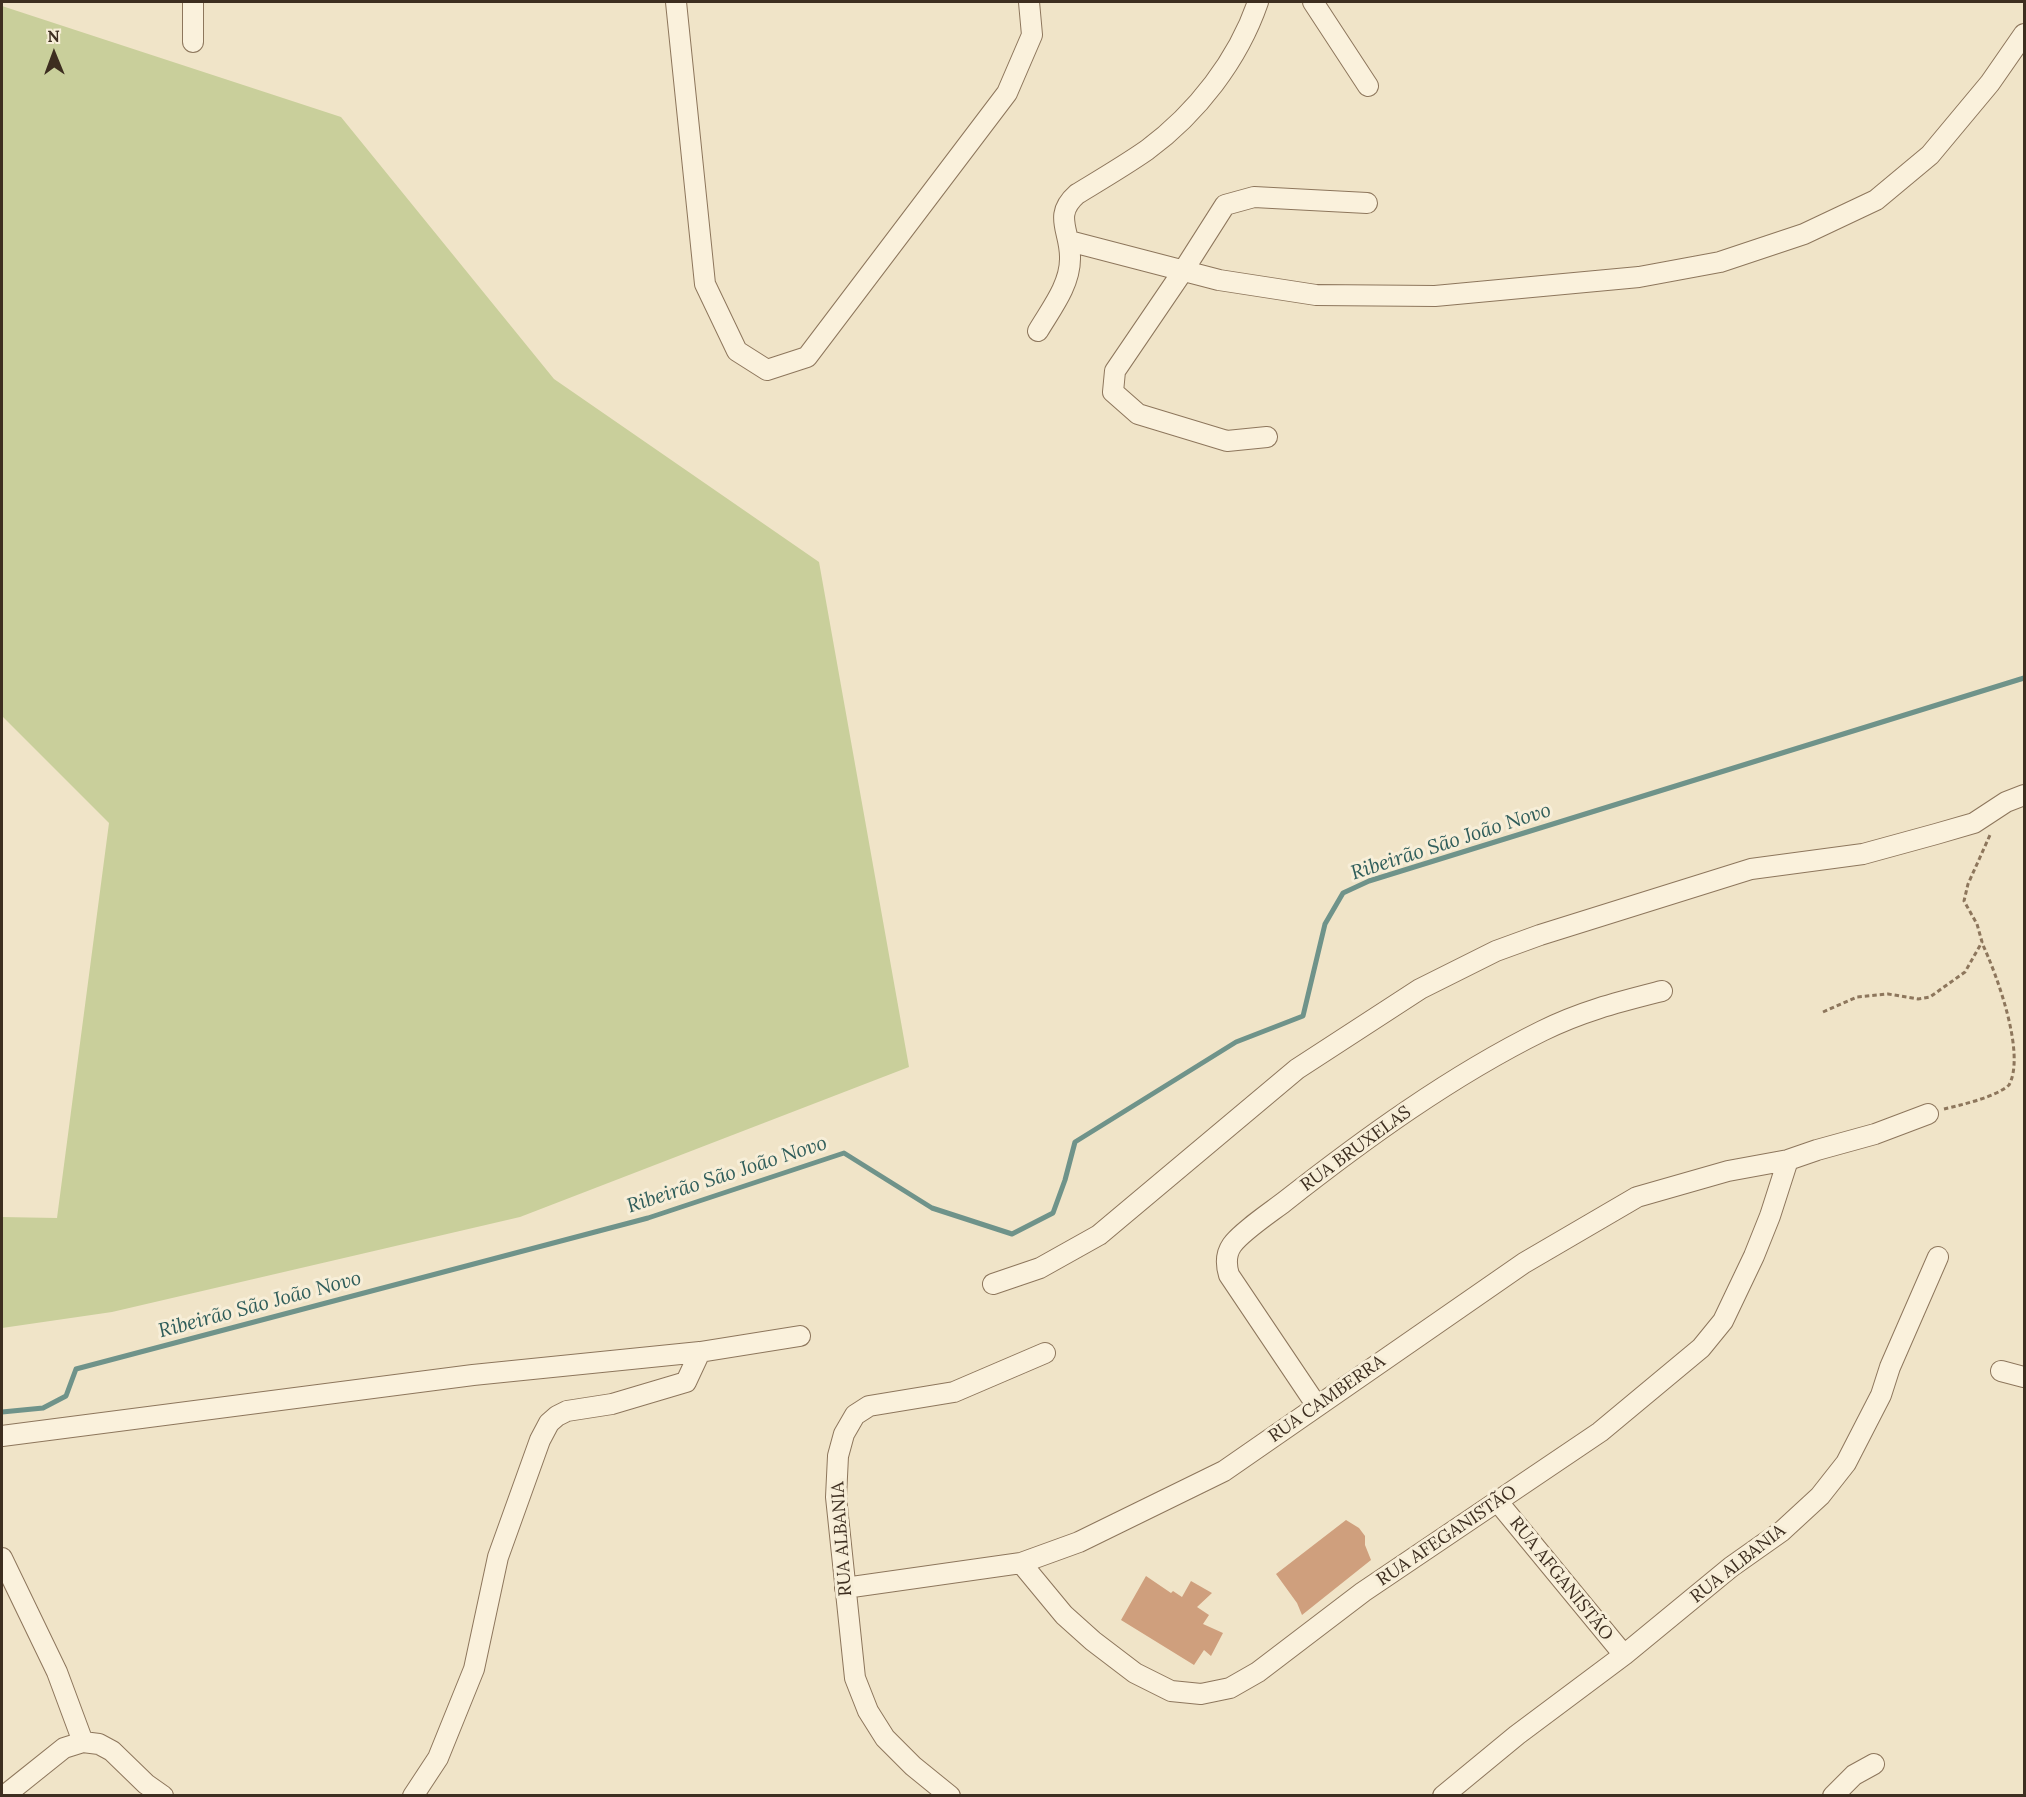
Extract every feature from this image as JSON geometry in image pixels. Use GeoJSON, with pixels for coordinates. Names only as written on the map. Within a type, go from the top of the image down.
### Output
{"type":"FeatureCollection","features":[{"type":"Feature","properties":{"kind":"street"},"geometry":{"type":"LineString","coordinates":[[193,2],[193,42]]}},
{"type":"Feature","properties":{"kind":"street"},"geometry":{"type":"LineString","coordinates":[[676,2],[705,284],[737,351],[768,370],[807,357],[1006,93],[1032,35],[1029,2]]}},
{"type":"Feature","properties":{"kind":"street"},"geometry":{"type":"LineString","coordinates":[[1038,331],[1064,286],[1070,270],[1069,242],[1063,214],[1067,203],[1077,194],[1147,150],[1195,106],[1237,51],[1257,2]]}},
{"type":"Feature","properties":{"kind":"street"},"geometry":{"type":"LineString","coordinates":[[1312,2],[1368,86]]}},
{"type":"Feature","properties":{"kind":"street"},"geometry":{"type":"LineString","coordinates":[[1069,242],[1219,280],[1316,295],[1435,296],[1639,278],[1720,262],[1804,234],[1876,200],[1930,155],[1990,83],[2025,34]]}},
{"type":"Feature","properties":{"kind":"street"},"geometry":{"type":"LineString","coordinates":[[1266,437],[1227,441],[1138,414],[1113,392],[1115,371],[1225,205],[1254,197],[1367,203]]}},
{"type":"Feature","properties":{"kind":"street"},"geometry":{"type":"LineString","coordinates":[[993,1284],[1040,1268],[1099,1235],[1297,1069],[1420,989],[1497,951],[1540,934],[1751,869],[1863,854],[1974,823],[2006,802],[2025,795]]}},
{"type":"Feature","properties":{"kind":"street","name":"RUA BRUXELAS"},"geometry":{"type":"LineString","coordinates":[[1317,1406],[1229,1275],[1226,1261],[1232,1245],[1293,1195],[1414,1107],[1460,1077],[1541,1032],[1584,1012],[1662,991]]}},
{"type":"Feature","properties":{"kind":"street","name":"RUA CAMBERRA"},"geometry":{"type":"LineString","coordinates":[[845,1588],[1021,1563],[1079,1542],[1224,1470],[1524,1263],[1637,1197],[1728,1171],[1788,1160],[1875,1134],[1928,1114]]}},
{"type":"Feature","properties":{"kind":"street","name":"RUA AFEGANISTÃO"},"geometry":{"type":"LineString","coordinates":[[1021,1563],[1064,1615],[1093,1641],[1135,1672],[1171,1691],[1201,1694],[1230,1688],[1258,1672],[1363,1592],[1600,1432],[1701,1348],[1723,1321],[1754,1256],[1788,1160]]}},
{"type":"Feature","properties":{"kind":"street","name":"RUA ALBANIA"},"geometry":{"type":"LineString","coordinates":[[1443,1796],[1509,1742],[1624,1655],[1731,1567],[1782,1531],[1820,1496],[1846,1463],[1881,1395],[1890,1367],[1938,1257]]}},
{"type":"Feature","properties":{"kind":"street"},"geometry":{"type":"LineString","coordinates":[[2,1436],[473,1375],[700,1352],[800,1336]]}},
{"type":"Feature","properties":{"kind":"street"},"geometry":{"type":"LineString","coordinates":[[412,1796],[438,1758],[471,1678],[485,1624],[498,1557],[540,1440],[549,1423],[556,1416],[567,1411],[612,1404],[686,1382],[700,1352]]}},
{"type":"Feature","properties":{"kind":"street","name":"RUA ALBANIA"},"geometry":{"type":"LineString","coordinates":[[950,1796],[913,1766],[885,1738],[868,1711],[855,1678],[836,1497],[838,1455],[844,1434],[855,1414],[869,1406],[954,1392],[1045,1353]]}},
{"type":"Feature","properties":{"kind":"street"},"geometry":{"type":"LineString","coordinates":[[2001,1371],[2025,1377]]}},
{"type":"Feature","properties":{"kind":"street","name":"RUA AFGANISTÃO"},"geometry":{"type":"LineString","coordinates":[[1498,1502],[1624,1655]]}},
{"type":"Feature","properties":{"kind":"street"},"geometry":{"type":"LineString","coordinates":[[2,1558],[57,1672],[83,1742]]}},
{"type":"Feature","properties":{"kind":"street"},"geometry":{"type":"LineString","coordinates":[[4,1796],[64,1748],[83,1742],[99,1744],[112,1751],[146,1784],[164,1796]]}},
{"type":"Feature","properties":{"kind":"street"},"geometry":{"type":"LineString","coordinates":[[1833,1796],[1854,1775],[1874,1764]]}},
{"type":"Feature","properties":{"kind":"path"},"geometry":{"type":"LineString","coordinates":[[1992,833],[1968,884],[1964,901],[1977,924],[1982,942],[2014,1019]]}},
{"type":"Feature","properties":{"kind":"path"},"geometry":{"type":"LineString","coordinates":[[1823,1012],[1857,997],[1888,994],[1918,999],[1930,997],[1965,972],[1982,942]]}},
{"type":"Feature","properties":{"kind":"path"},"geometry":{"type":"LineString","coordinates":[[2018,1038],[2019,1057]]}},
{"type":"Feature","properties":{"kind":"path"},"geometry":{"type":"LineString","coordinates":[[1928,1114],[1979,1100],[2008,1086],[2019,1067]]}},
{"type":"Feature","properties":{"kind":"green space"},"geometry":{"type":"Polygon","coordinates":[[[2,6],[341,117],[554,379],[819,562],[909,1067],[520,1217],[112,1312],[2,1328],[2,1217],[57,1218],[109,823],[2,716],[2,6]]]}},
{"type":"Feature","properties":{"kind":"building"},"geometry":{"type":"Polygon","coordinates":[[[1346,1520],[1359,1528],[1365,1536],[1365,1545],[1371,1560],[1302,1615],[1297,1603],[1276,1574],[1346,1520]]]}},
{"type":"Feature","properties":{"kind":"building"},"geometry":{"type":"Polygon","coordinates":[[[1146,1576],[1171,1593],[1173,1591],[1182,1597],[1191,1581],[1212,1593],[1197,1607],[1209,1615],[1203,1624],[1223,1633],[1211,1656],[1204,1650],[1194,1665],[1121,1620],[1146,1576]]]}},
{"type":"Feature","properties":{"kind":"waterway","name":"Ribeirão São João Novo"},"geometry":{"type":"LineString","coordinates":[[2,1412],[43,1408],[66,1396],[76,1369],[648,1218],[844,1153],[932,1208],[1012,1234],[1053,1213],[1075,1142],[1236,1042],[1303,1016],[1325,924],[1343,893],[1369,881],[2024,678]]}}]}
